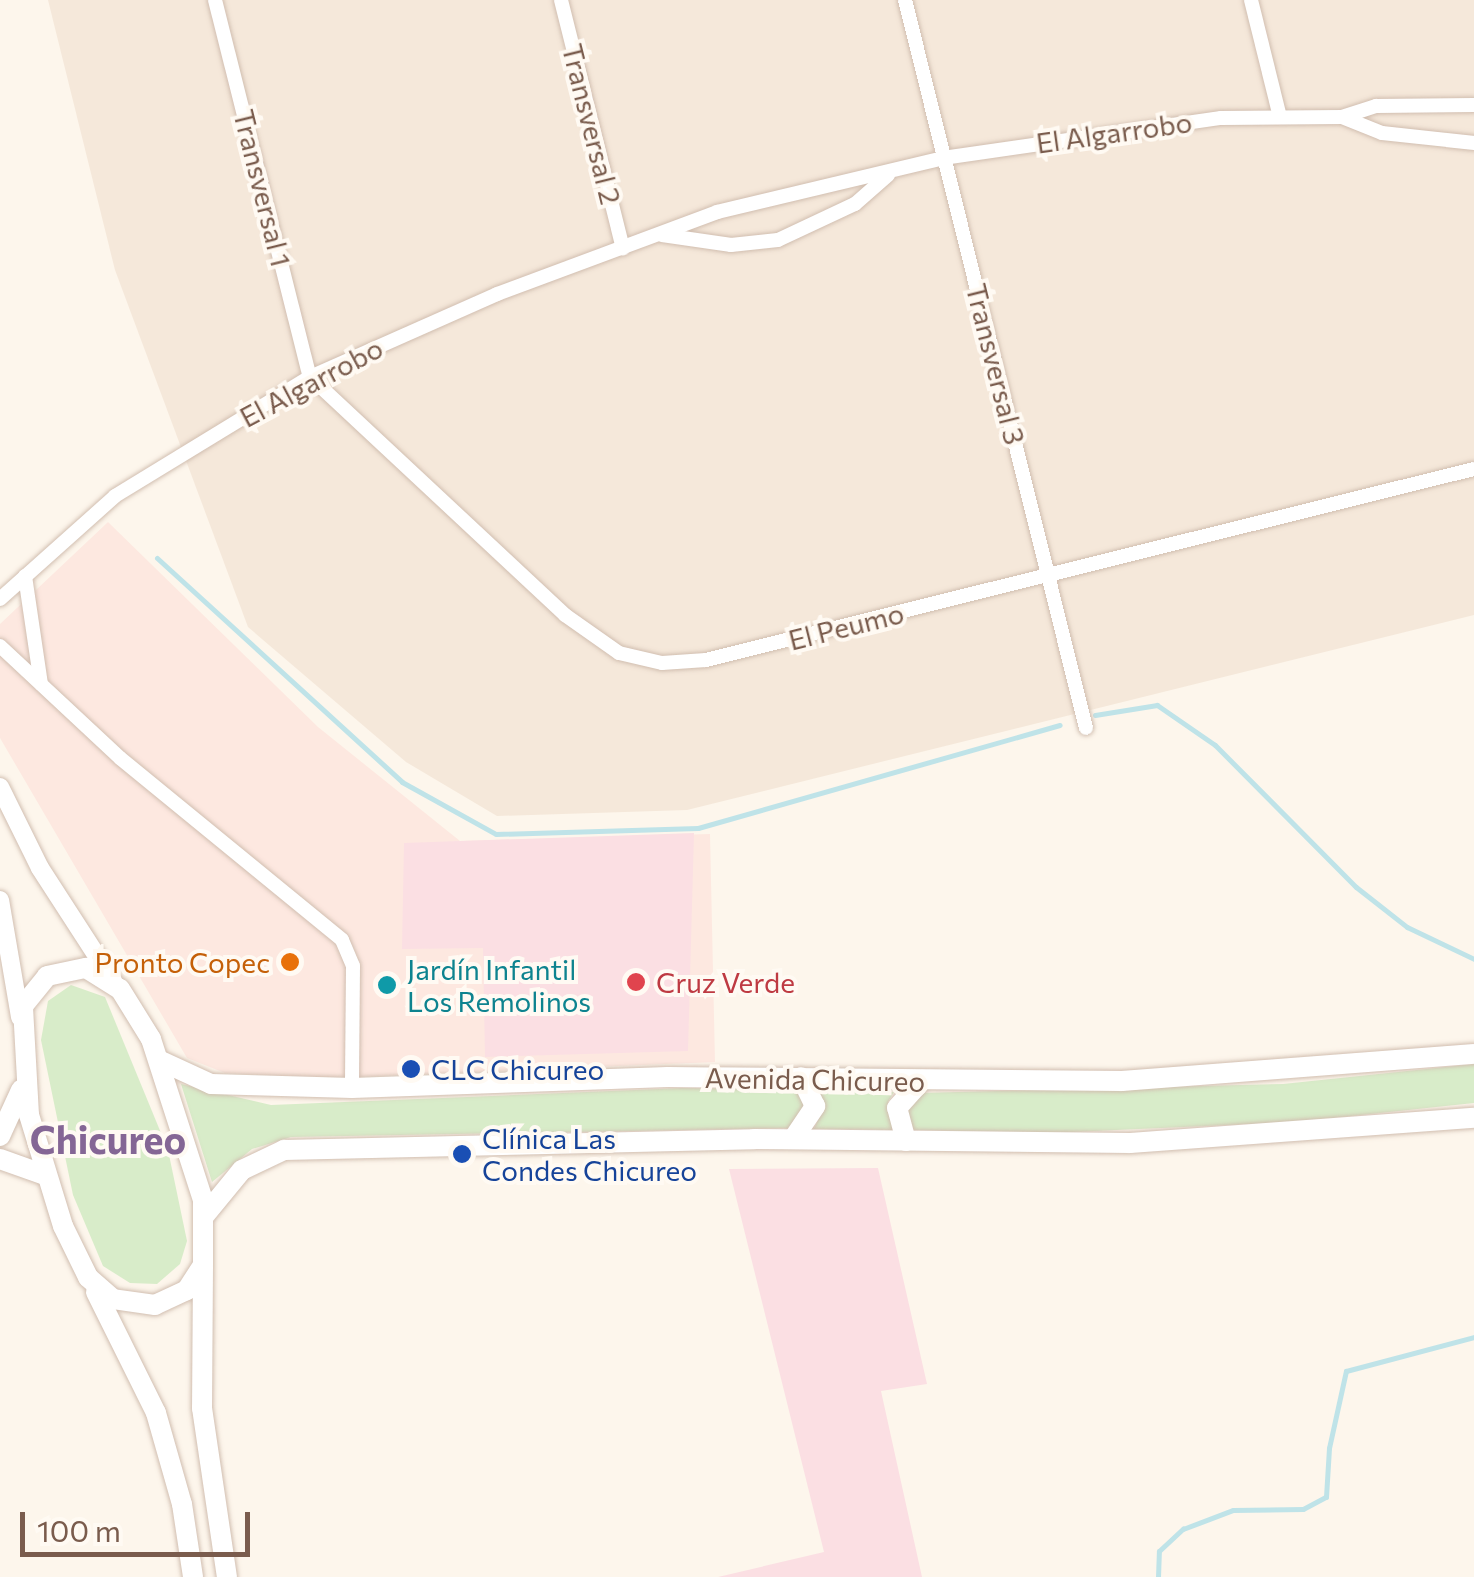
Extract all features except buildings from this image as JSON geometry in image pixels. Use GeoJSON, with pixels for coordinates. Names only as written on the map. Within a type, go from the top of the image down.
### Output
{"type":"FeatureCollection","features":[{"type":"Feature","properties":{"kind":"main road"},"geometry":{"type":"LineString","coordinates":[[192,1577],[178,1488],[156,1412],[88,1277],[45,1175],[24,1078],[20,1017],[32,989],[56,972],[86,968],[113,981],[161,1061],[205,1215],[202,1408],[227,1577]]}},
{"type":"Feature","properties":{"kind":"main road","name":"Avenida Chicureo"},"geometry":{"type":"LineString","coordinates":[[161,1061],[211,1084],[352,1088],[801,1077],[1180,1079],[1474,1054]]}},
{"type":"Feature","properties":{"kind":"main road"},"geometry":{"type":"LineString","coordinates":[[793,1139],[810,1122],[814,1106],[801,1077]]}},
{"type":"Feature","properties":{"kind":"main road"},"geometry":{"type":"LineString","coordinates":[[0,1136],[24,1078]]}},
{"type":"Feature","properties":{"kind":"main road"},"geometry":{"type":"LineString","coordinates":[[906,1141],[897,1108],[922,1080]]}},
{"type":"Feature","properties":{"kind":"main road"},"geometry":{"type":"LineString","coordinates":[[205,1215],[242,1170],[284,1150],[793,1139],[1195,1140],[1474,1118]]}},
{"type":"Feature","properties":{"kind":"main road"},"geometry":{"type":"LineString","coordinates":[[0,1159],[45,1175]]}},
{"type":"Feature","properties":{"kind":"main road"},"geometry":{"type":"LineString","coordinates":[[88,1277],[112,1298],[144,1306],[178,1296],[203,1264]]}},
{"type":"Feature","properties":{"kind":"street","name":"Transversal 1"},"geometry":{"type":"LineString","coordinates":[[216,0],[310,377]]}},
{"type":"Feature","properties":{"kind":"street","name":"Transversal 2"},"geometry":{"type":"LineString","coordinates":[[560,0],[623,248]]}},
{"type":"Feature","properties":{"kind":"street","name":"Transversal 3"},"geometry":{"type":"LineString","coordinates":[[904,0],[1086,728]]}},
{"type":"Feature","properties":{"kind":"street"},"geometry":{"type":"LineString","coordinates":[[1251,0],[1279,113]]}},
{"type":"Feature","properties":{"kind":"street"},"geometry":{"type":"LineString","coordinates":[[1342,117],[1376,106],[1474,105]]}},
{"type":"Feature","properties":{"kind":"street","name":"El Algarrobo"},"geometry":{"type":"LineString","coordinates":[[0,599],[115,496],[310,377],[496,294],[623,248],[774,196],[889,175],[944,158],[1098,132],[1279,113],[1342,117]]}},
{"type":"Feature","properties":{"kind":"street"},"geometry":{"type":"LineString","coordinates":[[1342,117],[1382,133],[1474,143]]}},
{"type":"Feature","properties":{"kind":"street"},"geometry":{"type":"LineString","coordinates":[[662,235],[731,245],[778,240],[855,204],[889,175]]}},
{"type":"Feature","properties":{"kind":"street","name":"El Peumo"},"geometry":{"type":"LineString","coordinates":[[310,377],[565,614],[633,658],[706,660],[1474,470]]}},
{"type":"Feature","properties":{"kind":"street"},"geometry":{"type":"LineString","coordinates":[[26,576],[42,687]]}},
{"type":"Feature","properties":{"kind":"street"},"geometry":{"type":"LineString","coordinates":[[0,646],[42,687],[342,940],[352,966],[352,1088]]}},
{"type":"Feature","properties":{"kind":"street"},"geometry":{"type":"LineString","coordinates":[[0,787],[53,891],[113,981]]}},
{"type":"Feature","properties":{"kind":"street"},"geometry":{"type":"LineString","coordinates":[[0,900],[20,1017]]}},
{"type":"Feature","properties":{"kind":"shaded area"},"geometry":{"type":"Polygon","coordinates":[[[48,0],[1474,0],[1474,615],[687,810],[497,816],[406,762],[248,627],[115,270],[48,0]]]}},
{"type":"Feature","properties":{"kind":"shaded area"},"geometry":{"type":"Polygon","coordinates":[[[108,522],[318,727],[460,841],[710,834],[715,1062],[329,1078],[225,1073],[187,1058],[0,738],[0,624],[108,522]]]}},
{"type":"Feature","properties":{"kind":"shaded area"},"geometry":{"type":"Polygon","coordinates":[[[694,833],[688,1051],[485,1057],[483,948],[402,949],[404,843],[694,833]]]}},
{"type":"Feature","properties":{"kind":"shaded area"},"geometry":{"type":"Polygon","coordinates":[[[878,1168],[927,1384],[881,1391],[922,1577],[718,1577],[824,1552],[729,1169],[878,1168]]]}},
{"type":"Feature","properties":{"kind":"green space"},"geometry":{"type":"Polygon","coordinates":[[[71,985],[105,997],[168,1150],[187,1241],[180,1264],[157,1284],[130,1283],[103,1266],[73,1195],[41,1040],[48,1001],[71,985]]]}},
{"type":"Feature","properties":{"kind":"green space"},"geometry":{"type":"Polygon","coordinates":[[[1474,1064],[1474,1103],[1295,1122],[1050,1133],[915,1130],[904,1121],[904,1106],[918,1093],[1283,1084],[1474,1064]]]}},
{"type":"Feature","properties":{"kind":"green space"},"geometry":{"type":"Polygon","coordinates":[[[181,1084],[271,1105],[683,1088],[800,1090],[806,1102],[795,1128],[291,1137],[252,1149],[212,1182],[181,1084]]]}},
{"type":"Feature","properties":{"kind":"green space"},"geometry":{"type":"Polygon","coordinates":[[[818,1091],[894,1092],[888,1102],[893,1130],[814,1129],[824,1106],[818,1091]]]}},
{"type":"Feature","properties":{"kind":"waterway"},"geometry":{"type":"LineString","coordinates":[[157,558],[402,782],[496,834],[698,828],[1060,725]]}},
{"type":"Feature","properties":{"kind":"waterway"},"geometry":{"type":"LineString","coordinates":[[1095,715],[1157,705],[1215,745],[1356,887],[1407,927],[1474,959]]}},
{"type":"Feature","properties":{"kind":"waterway"},"geometry":{"type":"LineString","coordinates":[[1158,1577],[1159,1551],[1183,1529],[1233,1510],[1303,1509],[1326,1497],[1329,1448],[1346,1371],[1474,1337]]}},
{"type":"Feature","properties":{"kind":"place","name":"Pronto Copec"},"geometry":{"type":"Point","coordinates":[290,962]}},
{"type":"Feature","properties":{"kind":"place","name":"Cruz Verde"},"geometry":{"type":"Point","coordinates":[636,982]}},
{"type":"Feature","properties":{"kind":"place","name":"Jardín Infantil Los Remolinos"},"geometry":{"type":"Point","coordinates":[387,985]}},
{"type":"Feature","properties":{"kind":"place","name":"CLC Chicureo"},"geometry":{"type":"Point","coordinates":[411,1069]}},
{"type":"Feature","properties":{"kind":"place","name":"Clínica Las Condes Chicureo"},"geometry":{"type":"Point","coordinates":[462,1154]}},
{"type":"Feature","properties":{"kind":"district","name":"Chicureo"},"geometry":{"type":"Point","coordinates":[108,1139]}}]}
